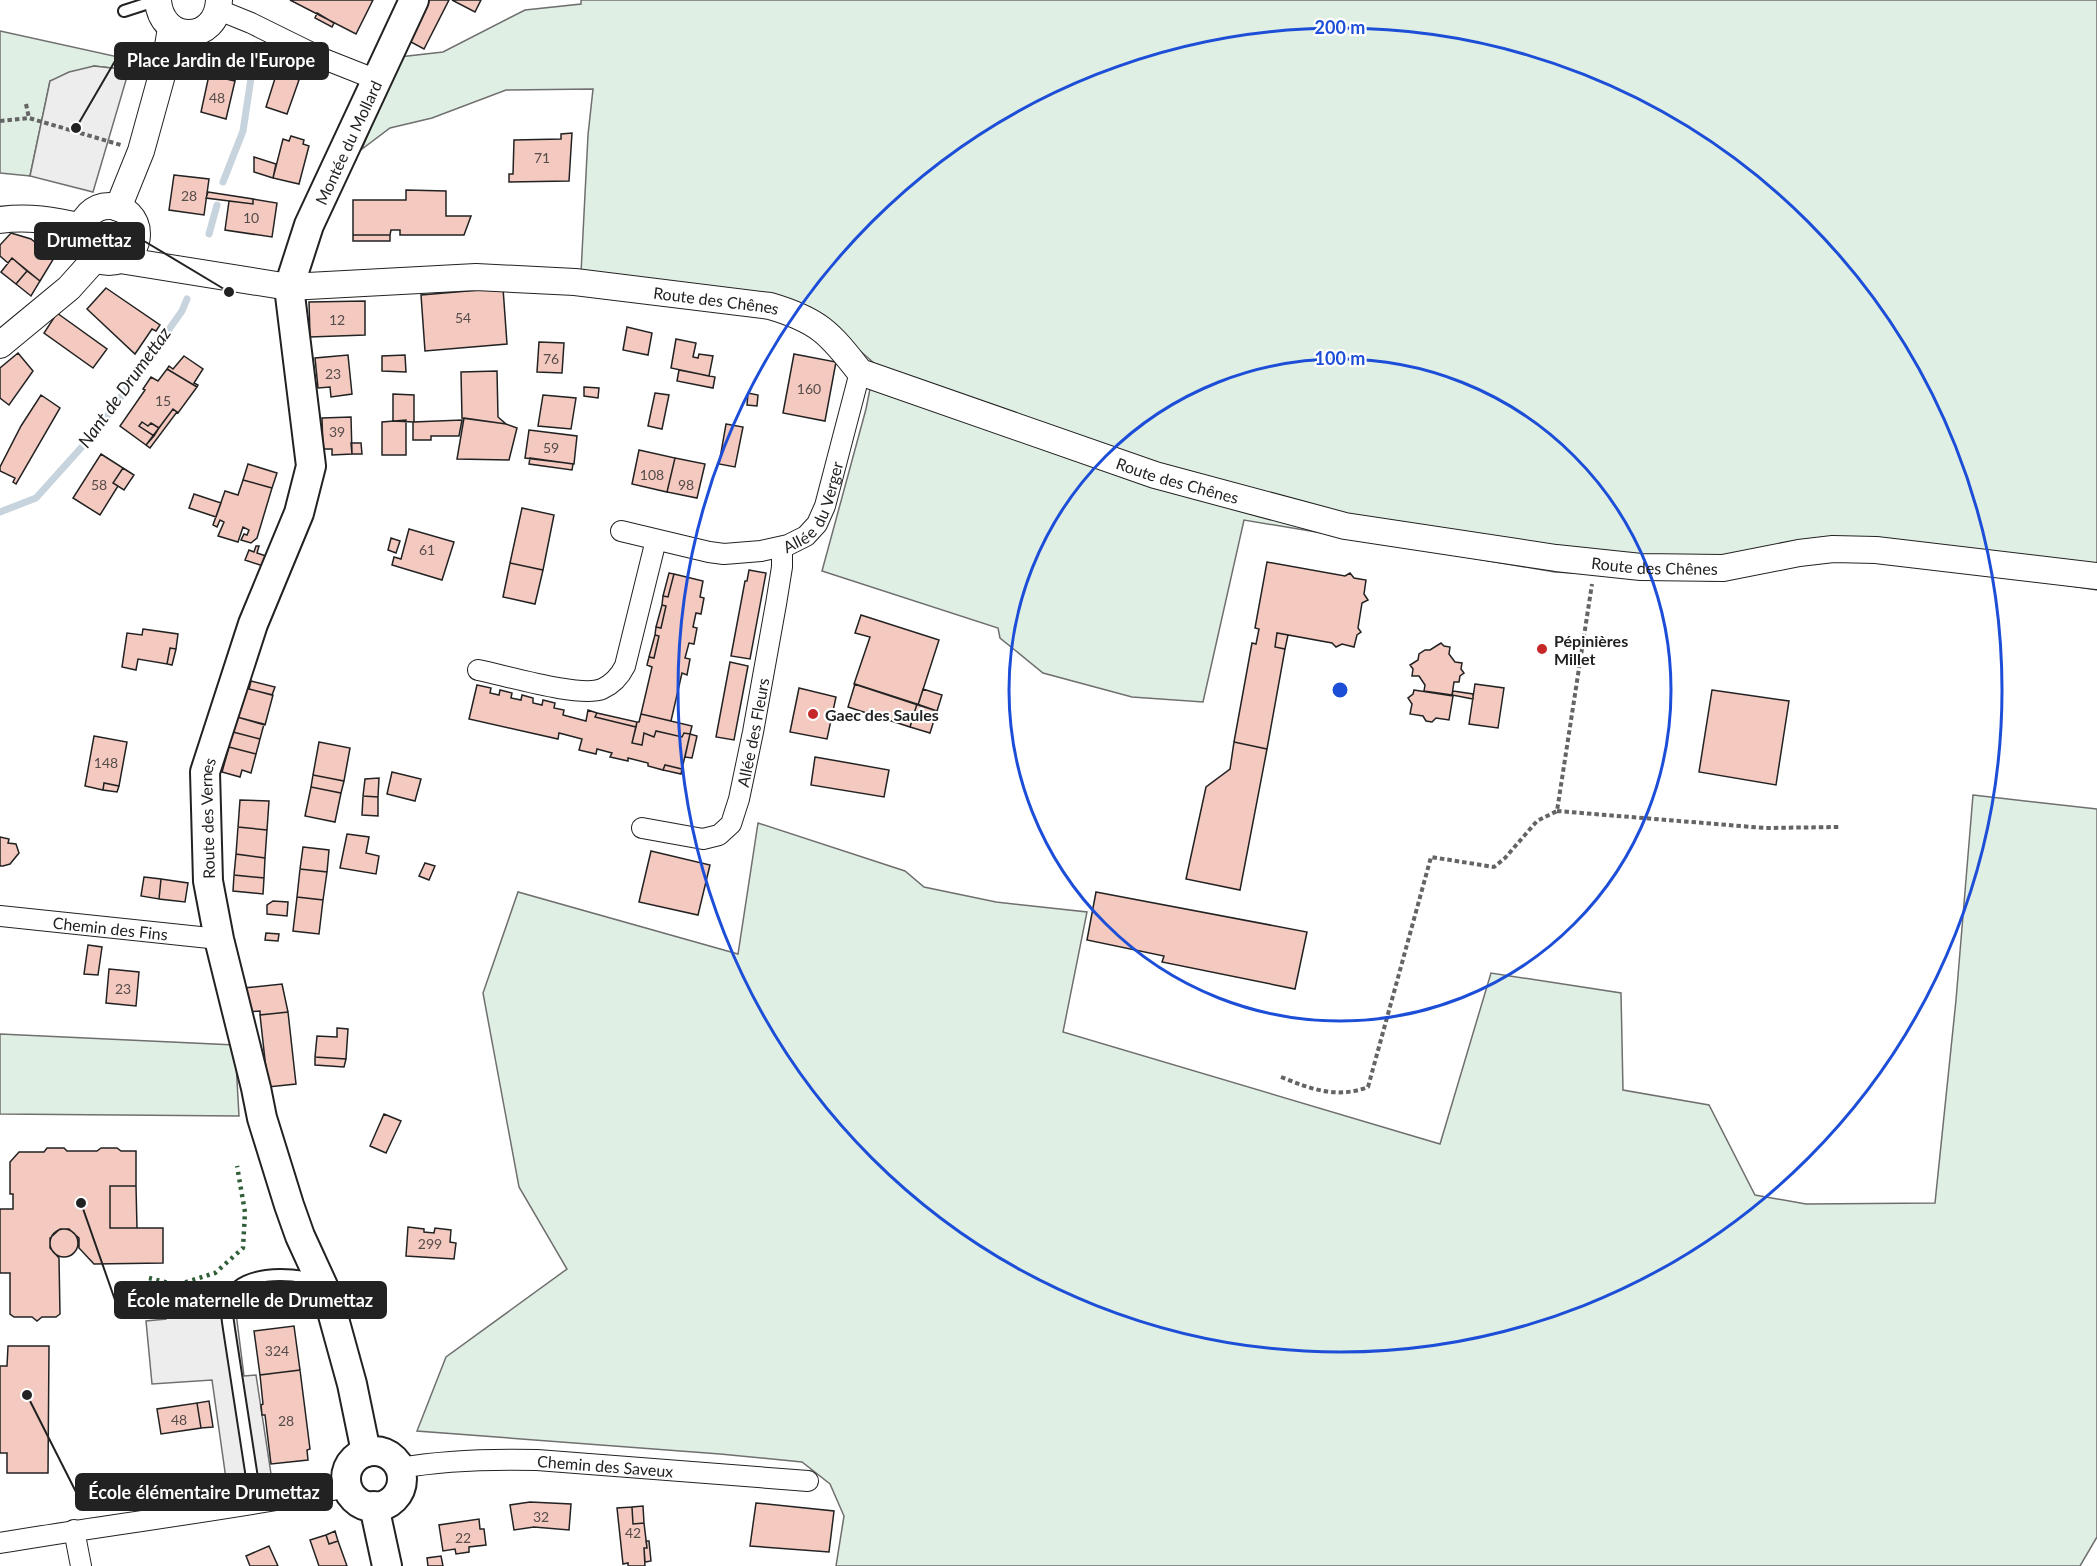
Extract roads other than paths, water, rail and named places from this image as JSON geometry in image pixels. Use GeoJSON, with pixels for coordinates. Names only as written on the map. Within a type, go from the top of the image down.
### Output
{"type":"FeatureCollection","features":[{"type":"Feature","properties":{"kind":"main road","name":"Montée du Mollard"},"geometry":{"type":"LineString","coordinates":[[289,287],[309,225],[414,0]]}},
{"type":"Feature","properties":{"kind":"main road","name":"Route des Vernes"},"geometry":{"type":"LineString","coordinates":[[289,287],[311,466],[299,513],[254,624],[205,772],[208,881],[219,939],[256,1088],[270,1114],[313,1237],[325,1290]]}},
{"type":"Feature","properties":{"kind":"main road"},"geometry":{"type":"LineString","coordinates":[[325,1290],[352,1384],[366,1452]]}},
{"type":"Feature","properties":{"kind":"main road"},"geometry":{"type":"LineString","coordinates":[[374,1451],[390,1455],[400,1468],[402,1476],[398,1494],[383,1505],[366,1505],[358,1501],[348,1487],[348,1470],[352,1462],[366,1452],[374,1451]]}},
{"type":"Feature","properties":{"kind":"main road"},"geometry":{"type":"LineString","coordinates":[[374,1506],[387,1566]]}},
{"type":"Feature","properties":{"kind":"street"},"geometry":{"type":"LineString","coordinates":[[123,211],[165,64],[166,14],[202,30],[209,25],[219,5],[324,59],[376,80]]}},
{"type":"Feature","properties":{"kind":"street"},"geometry":{"type":"LineString","coordinates":[[0,345],[69,288],[114,256],[135,225],[123,211],[109,206],[100,208],[84,222],[81,236],[83,245],[114,256]]}},
{"type":"Feature","properties":{"kind":"street"},"geometry":{"type":"LineString","coordinates":[[0,220],[12,218],[84,222]]}},
{"type":"Feature","properties":{"kind":"street","name":"Route des Chênes"},"geometry":{"type":"LineString","coordinates":[[114,256],[289,287],[476,277],[575,282],[770,306],[796,313],[831,336],[860,372],[1155,475],[1334,523],[1556,558],[1641,567],[1723,568],[1799,553],[1833,549],[1876,550],[2097,576]]}},
{"type":"Feature","properties":{"kind":"street","name":"Allée du Verger"},"geometry":{"type":"LineString","coordinates":[[621,531],[724,554],[782,547],[807,536],[817,524],[825,506],[860,372]]}},
{"type":"Feature","properties":{"kind":"street"},"geometry":{"type":"LineString","coordinates":[[478,669],[581,691],[601,689],[616,680],[625,666],[657,540]]}},
{"type":"Feature","properties":{"kind":"street","name":"Allée des Fleurs"},"geometry":{"type":"LineString","coordinates":[[642,828],[703,839],[719,835],[731,824],[739,799],[776,604],[782,567],[782,547]]}},
{"type":"Feature","properties":{"kind":"street","name":"Chemin des Fins"},"geometry":{"type":"LineString","coordinates":[[0,916],[219,939]]}},
{"type":"Feature","properties":{"kind":"street","name":"Chemin des Saveux"},"geometry":{"type":"LineString","coordinates":[[400,1468],[429,1463],[495,1459],[808,1481]]}},
{"type":"Feature","properties":{"kind":"street"},"geometry":{"type":"LineString","coordinates":[[0,1541],[256,1504],[348,1487]]}},
{"type":"Feature","properties":{"kind":"street"},"geometry":{"type":"LineString","coordinates":[[74,1530],[81,1566]]}},
{"type":"Feature","properties":{"kind":"lane"},"geometry":{"type":"LineString","coordinates":[[256,1504],[229,1329],[228,1302],[233,1292],[240,1286],[263,1276],[288,1274],[325,1290]]}},
{"type":"Feature","properties":{"kind":"waterway","name":"Nant de Drumettaz"},"geometry":{"type":"LineString","coordinates":[[223,182],[243,131],[256,45]]}},
{"type":"Feature","properties":{"kind":"waterway","name":"Nant de Drumettaz"},"geometry":{"type":"LineString","coordinates":[[209,234],[217,205]]}},
{"type":"Feature","properties":{"kind":"waterway","name":"Nant de Drumettaz"},"geometry":{"type":"LineString","coordinates":[[0,512],[36,498],[98,429],[182,311],[187,299]]}},
{"type":"Feature","properties":{"kind":"place","name":"Place Jardin de l'Europe"},"geometry":{"type":"Point","coordinates":[76,128]}},
{"type":"Feature","properties":{"kind":"place","name":"Drumettaz"},"geometry":{"type":"Point","coordinates":[229,292]}},
{"type":"Feature","properties":{"kind":"place","name":"Pépinières Millet"},"geometry":{"type":"Point","coordinates":[1542,649]}},
{"type":"Feature","properties":{"kind":"place","name":"Gaec des Saules"},"geometry":{"type":"Point","coordinates":[813,714]}},
{"type":"Feature","properties":{"kind":"place","name":"École maternelle de Drumettaz"},"geometry":{"type":"Point","coordinates":[81,1203]}},
{"type":"Feature","properties":{"kind":"place","name":"École élémentaire Drumettaz"},"geometry":{"type":"Point","coordinates":[27,1395]}}]}
